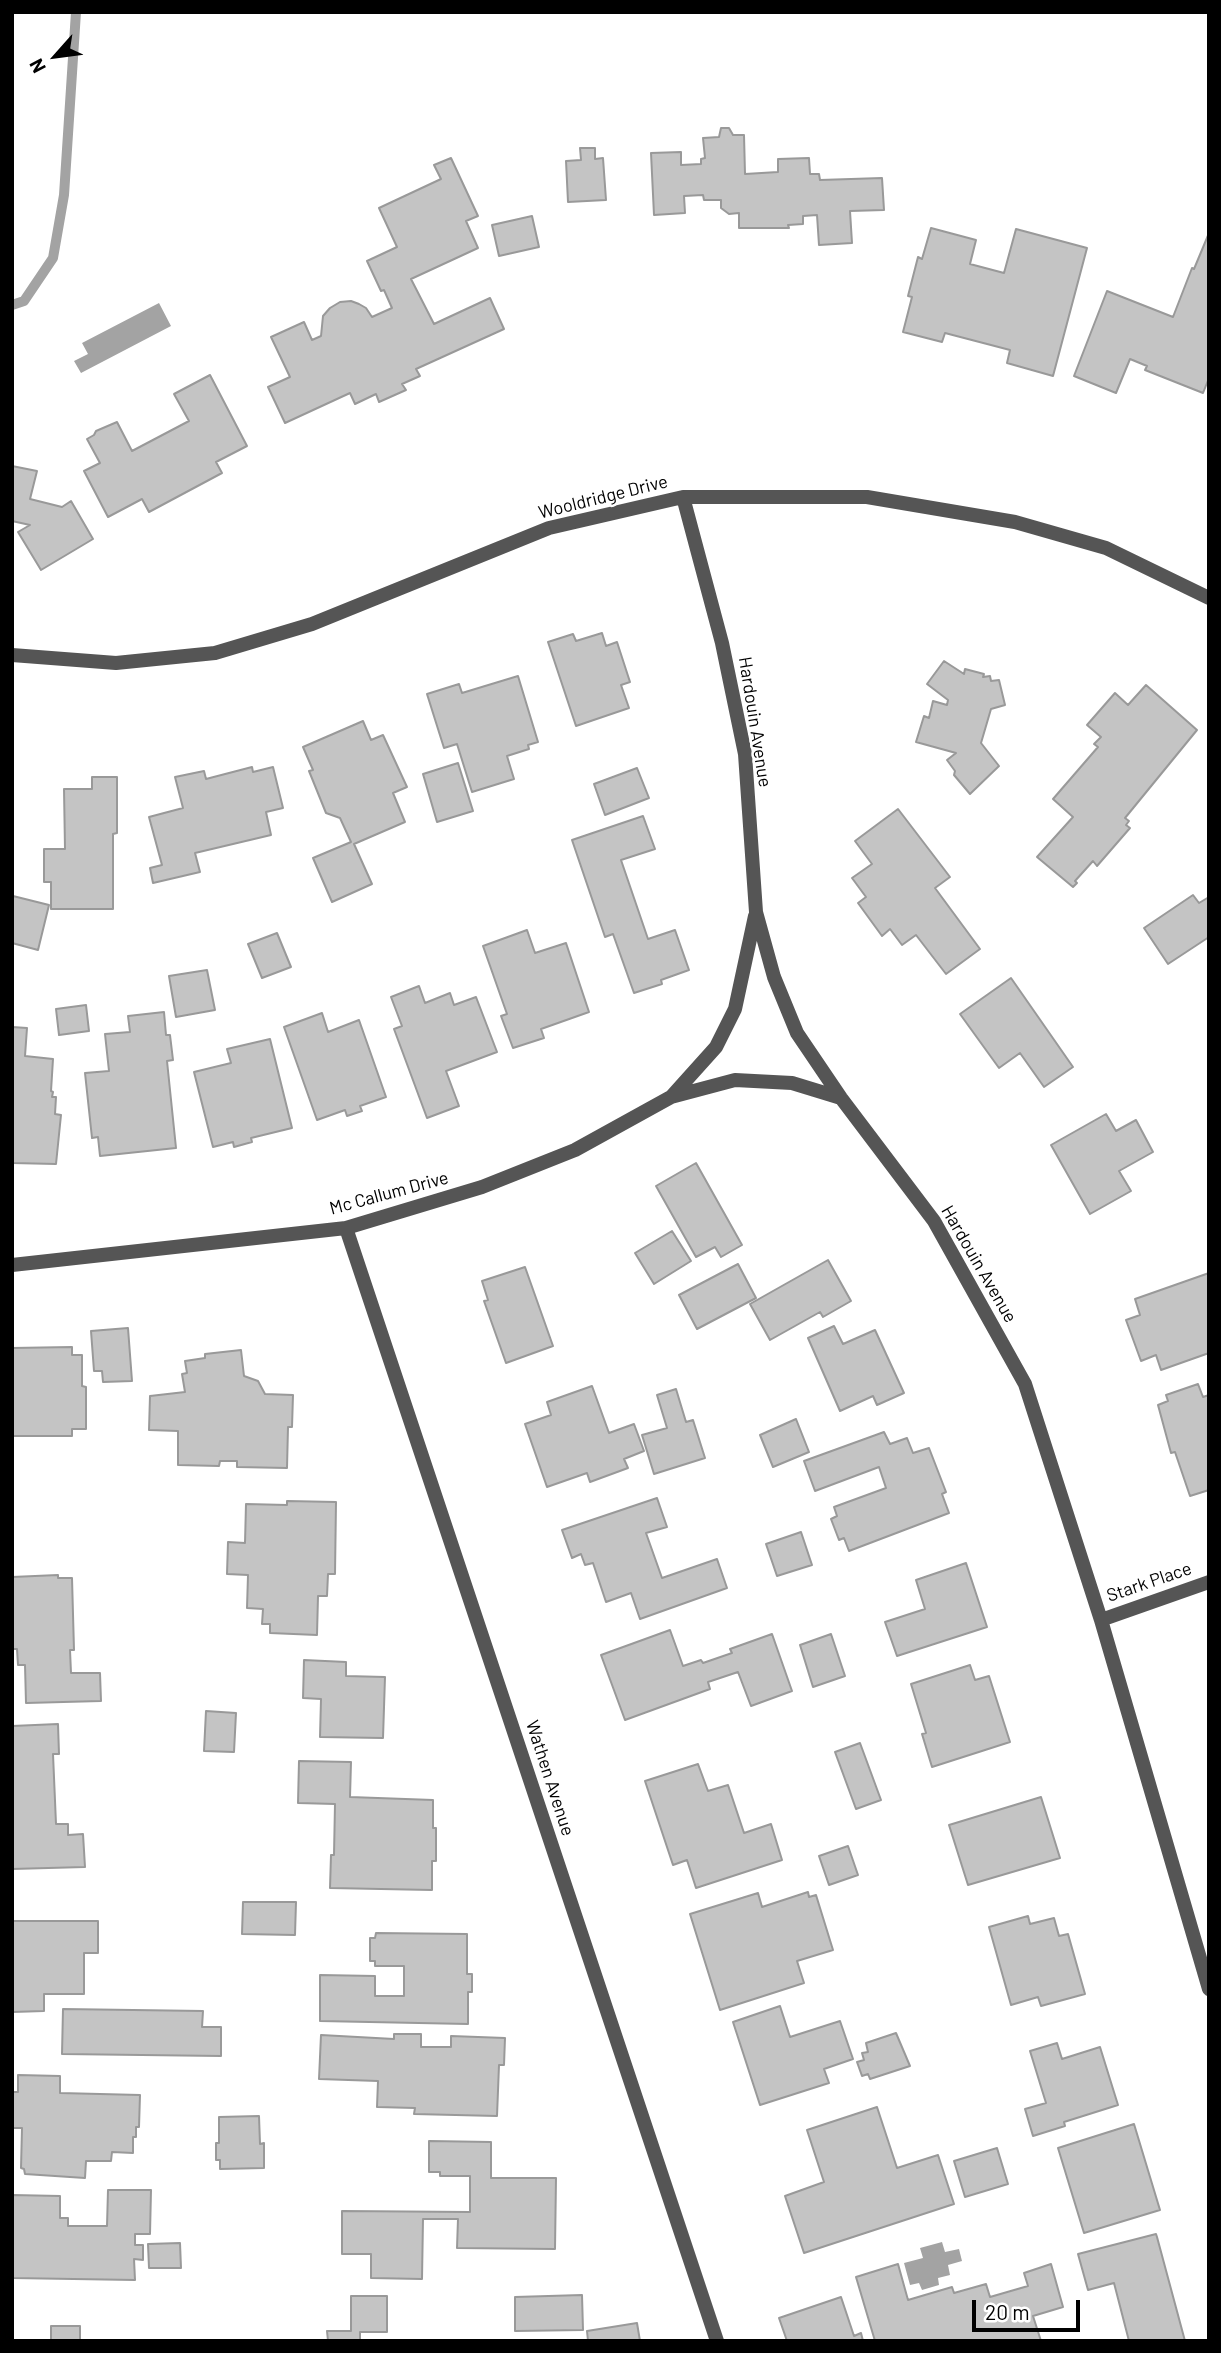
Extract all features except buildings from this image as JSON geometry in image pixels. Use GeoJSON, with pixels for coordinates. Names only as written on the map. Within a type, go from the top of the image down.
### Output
{"type":"FeatureCollection","features":[{"type":"Feature","properties":{"kind":"street","name":"Wooldridge Drive"},"geometry":{"type":"LineString","coordinates":[[12,655],[117,663],[215,653],[312,624],[549,528],[683,497],[867,497],[1015,523],[1106,548],[1209,598]]}},
{"type":"Feature","properties":{"kind":"street","name":"Hardouin Avenue"},"geometry":{"type":"LineString","coordinates":[[683,497],[722,643],[745,754],[756,912],[774,977],[797,1033],[841,1098],[934,1221],[1025,1384],[1101,1620],[1209,1989]]}},
{"type":"Feature","properties":{"kind":"street","name":"Mc Callum Drive"},"geometry":{"type":"LineString","coordinates":[[671,1097],[716,1047],[735,1009],[756,912]]}},
{"type":"Feature","properties":{"kind":"street","name":"Mc Callum Drive"},"geometry":{"type":"LineString","coordinates":[[12,1265],[346,1228],[482,1187],[575,1150],[671,1097],[735,1080],[792,1083],[841,1098]]}},
{"type":"Feature","properties":{"kind":"street","name":"Wathen Avenue"},"geometry":{"type":"LineString","coordinates":[[346,1228],[717,2341]]}},
{"type":"Feature","properties":{"kind":"street","name":"Stark Place"},"geometry":{"type":"LineString","coordinates":[[1101,1620],[1209,1582]]}},
{"type":"Feature","properties":{"kind":"shaded area"},"geometry":{"type":"Polygon","coordinates":[[[159,303],[171,326],[81,373],[74,361],[88,354],[82,343],[159,303]]]}},
{"type":"Feature","properties":{"kind":"shaded area"},"geometry":{"type":"Polygon","coordinates":[[[942,2242],[945,2252],[959,2249],[962,2261],[948,2265],[950,2275],[938,2278],[939,2285],[922,2290],[919,2283],[910,2285],[904,2263],[923,2258],[920,2248],[942,2242]]]}},
{"type":"Feature","properties":{"kind":"waterway"},"geometry":{"type":"LineString","coordinates":[[12,305],[24,301],[53,258],[64,195],[76,12]]}}]}
